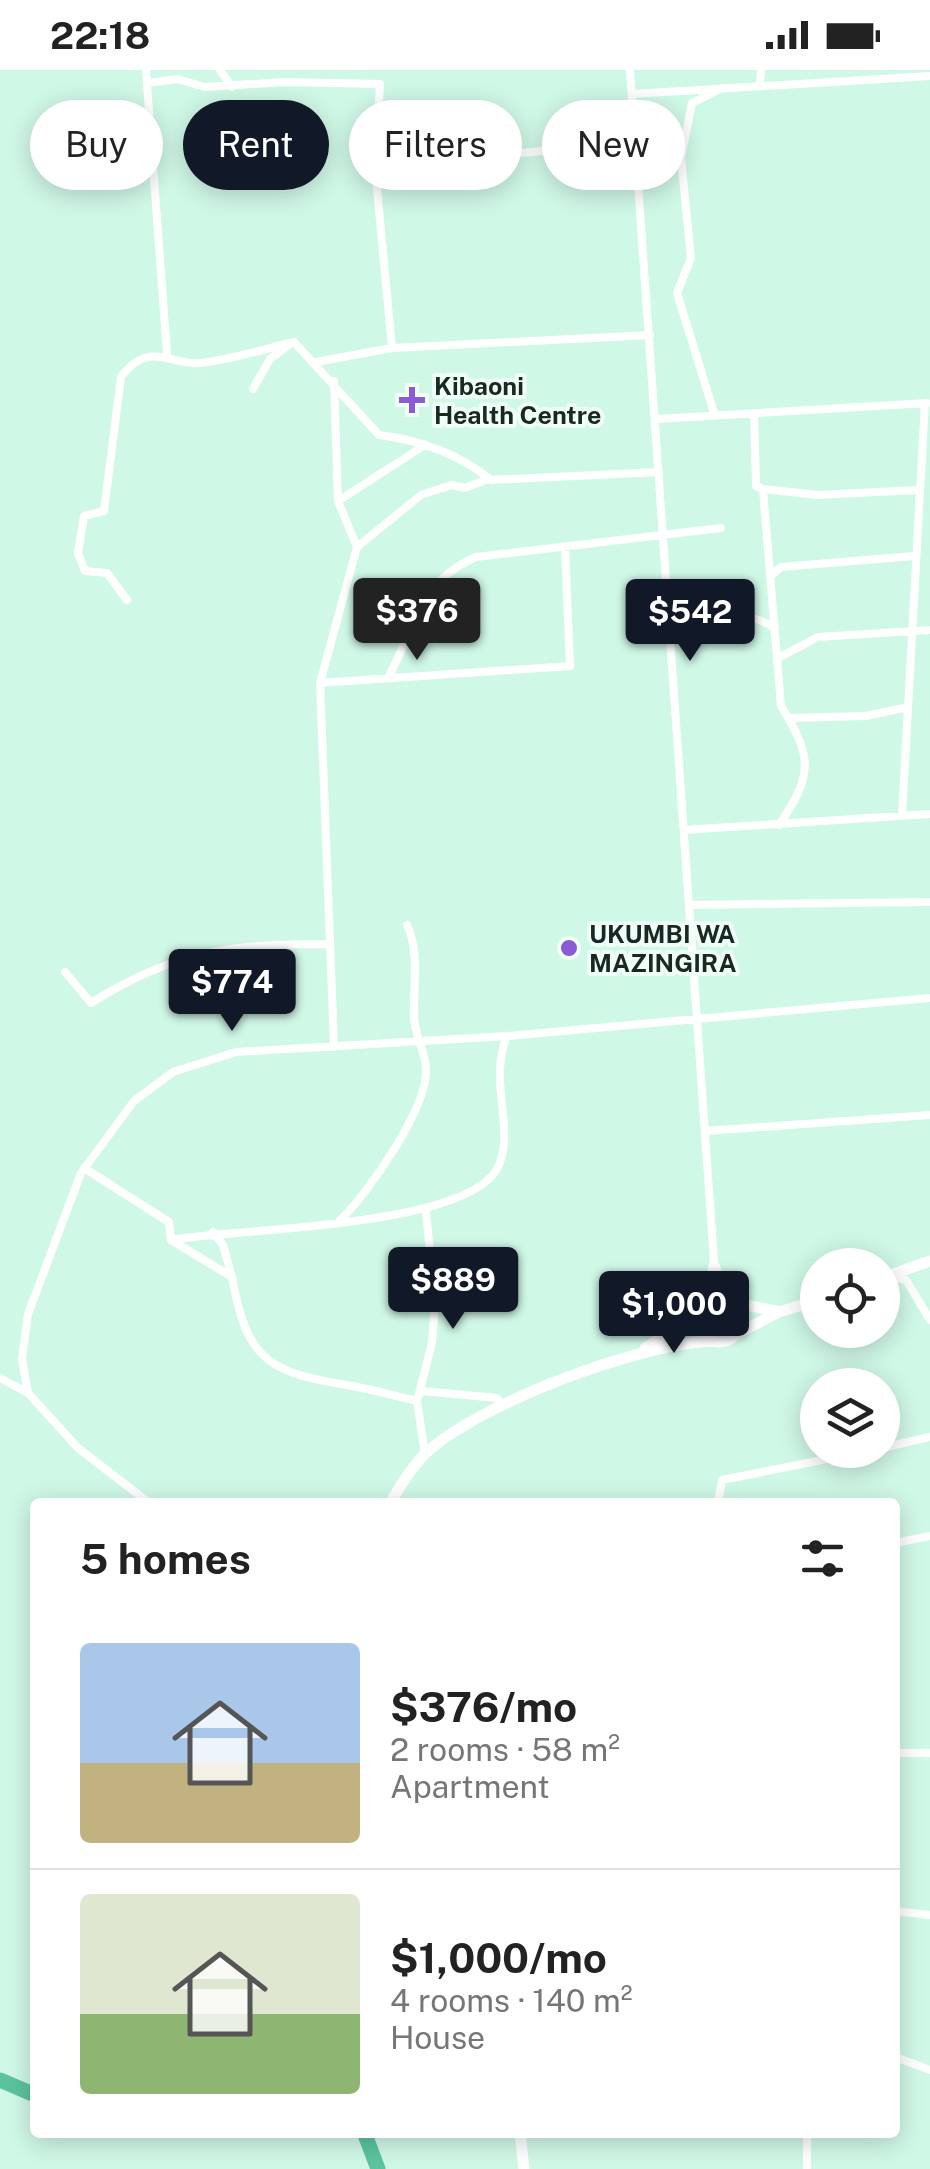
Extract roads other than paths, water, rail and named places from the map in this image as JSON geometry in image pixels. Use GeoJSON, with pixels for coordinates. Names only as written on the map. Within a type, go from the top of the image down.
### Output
{"type":"FeatureCollection","features":[{"type":"Feature","properties":{"kind":"main road"},"geometry":{"type":"LineString","coordinates":[[900,1272],[930,1261]]}},
{"type":"Feature","properties":{"kind":"main road"},"geometry":{"type":"LineString","coordinates":[[624,1360],[716,1299],[780,1312]]}},
{"type":"Feature","properties":{"kind":"main road"},"geometry":{"type":"LineString","coordinates":[[730,1301],[741,1321],[733,1337]]}},
{"type":"Feature","properties":{"kind":"main road"},"geometry":{"type":"LineString","coordinates":[[394,1498],[424,1454],[502,1405],[624,1360],[733,1337],[800,1306]]}},
{"type":"Feature","properties":{"kind":"main road"},"geometry":{"type":"LineString","coordinates":[[700,1310],[701,1332],[713,1341]]}},
{"type":"Feature","properties":{"kind":"main road"},"geometry":{"type":"LineString","coordinates":[[521,2138],[524,2169]]}},
{"type":"Feature","properties":{"kind":"street"},"geometry":{"type":"LineString","coordinates":[[146,70],[167,354]]}},
{"type":"Feature","properties":{"kind":"street"},"geometry":{"type":"LineString","coordinates":[[220,70],[232,86]]}},
{"type":"Feature","properties":{"kind":"street"},"geometry":{"type":"LineString","coordinates":[[630,70],[632,100]]}},
{"type":"Feature","properties":{"kind":"street"},"geometry":{"type":"LineString","coordinates":[[760,70],[760,86]]}},
{"type":"Feature","properties":{"kind":"street"},"geometry":{"type":"LineString","coordinates":[[632,94],[930,76]]}},
{"type":"Feature","properties":{"kind":"street"},"geometry":{"type":"LineString","coordinates":[[148,83],[178,80],[205,87],[285,82],[380,84],[379,100]]}},
{"type":"Feature","properties":{"kind":"street"},"geometry":{"type":"LineString","coordinates":[[715,416],[676,293],[691,258],[681,171],[682,138],[692,103],[722,88]]}},
{"type":"Feature","properties":{"kind":"street"},"geometry":{"type":"LineString","coordinates":[[377,190],[392,348]]}},
{"type":"Feature","properties":{"kind":"street"},"geometry":{"type":"LineString","coordinates":[[639,190],[714,1261],[730,1301]]}},
{"type":"Feature","properties":{"kind":"street"},"geometry":{"type":"LineString","coordinates":[[316,362],[392,348],[650,334]]}},
{"type":"Feature","properties":{"kind":"street"},"geometry":{"type":"LineString","coordinates":[[126,600],[107,573],[85,571],[78,554],[84,516],[104,510],[121,377],[131,363],[167,354],[196,364],[294,342]]}},
{"type":"Feature","properties":{"kind":"street"},"geometry":{"type":"LineString","coordinates":[[294,342],[334,381],[379,435],[426,445],[473,465],[491,480]]}},
{"type":"Feature","properties":{"kind":"street"},"geometry":{"type":"LineString","coordinates":[[253,389],[270,359],[294,342]]}},
{"type":"Feature","properties":{"kind":"street"},"geometry":{"type":"LineString","coordinates":[[334,381],[338,501],[356,546],[320,683],[334,1047]]}},
{"type":"Feature","properties":{"kind":"street"},"geometry":{"type":"LineString","coordinates":[[657,420],[928,403],[909,631],[902,815]]}},
{"type":"Feature","properties":{"kind":"street"},"geometry":{"type":"LineString","coordinates":[[754,413],[756,486],[818,495],[918,490]]}},
{"type":"Feature","properties":{"kind":"street"},"geometry":{"type":"LineString","coordinates":[[338,501],[426,445]]}},
{"type":"Feature","properties":{"kind":"street"},"geometry":{"type":"LineString","coordinates":[[356,546],[421,496],[452,485],[464,488],[484,477],[491,480],[659,472]]}},
{"type":"Feature","properties":{"kind":"street"},"geometry":{"type":"LineString","coordinates":[[763,489],[781,706],[799,732],[802,794],[778,825]]}},
{"type":"Feature","properties":{"kind":"street"},"geometry":{"type":"LineString","coordinates":[[388,678],[429,587],[448,569],[476,557],[721,528]]}},
{"type":"Feature","properties":{"kind":"street"},"geometry":{"type":"LineString","coordinates":[[320,683],[570,666],[565,547]]}},
{"type":"Feature","properties":{"kind":"street"},"geometry":{"type":"LineString","coordinates":[[771,576],[781,567],[914,556]]}},
{"type":"Feature","properties":{"kind":"street"},"geometry":{"type":"LineString","coordinates":[[669,633],[706,629],[733,617],[752,615],[776,628]]}},
{"type":"Feature","properties":{"kind":"street"},"geometry":{"type":"LineString","coordinates":[[778,658],[818,636],[930,630]]}},
{"type":"Feature","properties":{"kind":"street"},"geometry":{"type":"LineString","coordinates":[[789,718],[866,716],[908,707]]}},
{"type":"Feature","properties":{"kind":"street"},"geometry":{"type":"LineString","coordinates":[[799,732],[806,720]]}},
{"type":"Feature","properties":{"kind":"street"},"geometry":{"type":"LineString","coordinates":[[684,830],[930,814]]}},
{"type":"Feature","properties":{"kind":"street"},"geometry":{"type":"LineString","coordinates":[[689,905],[930,902]]}},
{"type":"Feature","properties":{"kind":"street"},"geometry":{"type":"LineString","coordinates":[[340,1220],[390,1160],[416,1107],[426,1066],[416,1041],[415,947],[408,925]]}},
{"type":"Feature","properties":{"kind":"street"},"geometry":{"type":"LineString","coordinates":[[65,972],[90,1003],[178,957],[264,944],[330,944]]}},
{"type":"Feature","properties":{"kind":"street"},"geometry":{"type":"LineString","coordinates":[[28,1393],[22,1359],[28,1314],[84,1168],[134,1100],[172,1072],[236,1052],[506,1036],[930,998]]}},
{"type":"Feature","properties":{"kind":"street"},"geometry":{"type":"LineString","coordinates":[[171,1240],[213,1232],[426,1211],[480,1190],[492,1180],[501,1161],[497,1077],[498,1057],[506,1036]]}},
{"type":"Feature","properties":{"kind":"street"},"geometry":{"type":"LineString","coordinates":[[705,1131],[930,1115]]}},
{"type":"Feature","properties":{"kind":"street"},"geometry":{"type":"LineString","coordinates":[[84,1168],[170,1222],[171,1240]]}},
{"type":"Feature","properties":{"kind":"street"},"geometry":{"type":"LineString","coordinates":[[424,1454],[417,1401],[435,1317],[426,1211]]}},
{"type":"Feature","properties":{"kind":"street"},"geometry":{"type":"LineString","coordinates":[[213,1232],[224,1245],[242,1320],[261,1355],[281,1371],[417,1401]]}},
{"type":"Feature","properties":{"kind":"street"},"geometry":{"type":"LineString","coordinates":[[171,1240],[232,1277]]}},
{"type":"Feature","properties":{"kind":"street"},"geometry":{"type":"LineString","coordinates":[[700,1310],[714,1261]]}},
{"type":"Feature","properties":{"kind":"street"},"geometry":{"type":"LineString","coordinates":[[900,1279],[906,1280],[930,1320]]}},
{"type":"Feature","properties":{"kind":"street"},"geometry":{"type":"LineString","coordinates":[[0,1378],[28,1393],[78,1448],[143,1498]]}},
{"type":"Feature","properties":{"kind":"street"},"geometry":{"type":"LineString","coordinates":[[422,1390],[497,1398],[502,1405]]}},
{"type":"Feature","properties":{"kind":"street"},"geometry":{"type":"LineString","coordinates":[[900,1444],[930,1438]]}},
{"type":"Feature","properties":{"kind":"street"},"geometry":{"type":"LineString","coordinates":[[719,1498],[722,1480],[800,1464]]}},
{"type":"Feature","properties":{"kind":"street"},"geometry":{"type":"LineString","coordinates":[[900,1541],[930,1536]]}},
{"type":"Feature","properties":{"kind":"street"},"geometry":{"type":"LineString","coordinates":[[900,1753],[930,1753]]}},
{"type":"Feature","properties":{"kind":"street"},"geometry":{"type":"LineString","coordinates":[[900,1912],[930,1915]]}},
{"type":"Feature","properties":{"kind":"street"},"geometry":{"type":"LineString","coordinates":[[900,2059],[930,2070]]}},
{"type":"Feature","properties":{"kind":"street"},"geometry":{"type":"LineString","coordinates":[[806,2138],[807,2169]]}},
{"type":"Feature","properties":{"kind":"waterway"},"geometry":{"type":"LineString","coordinates":[[0,2080],[30,2093]]}},
{"type":"Feature","properties":{"kind":"waterway"},"geometry":{"type":"LineString","coordinates":[[366,2138],[378,2169]]}},
{"type":"Feature","properties":{"kind":"place","name":"Kibaoni Health Centre"},"geometry":{"type":"Point","coordinates":[412,400]}},
{"type":"Feature","properties":{"kind":"place","name":"UKUMBI WA MAZINGIRA"},"geometry":{"type":"Point","coordinates":[569,948]}}]}
